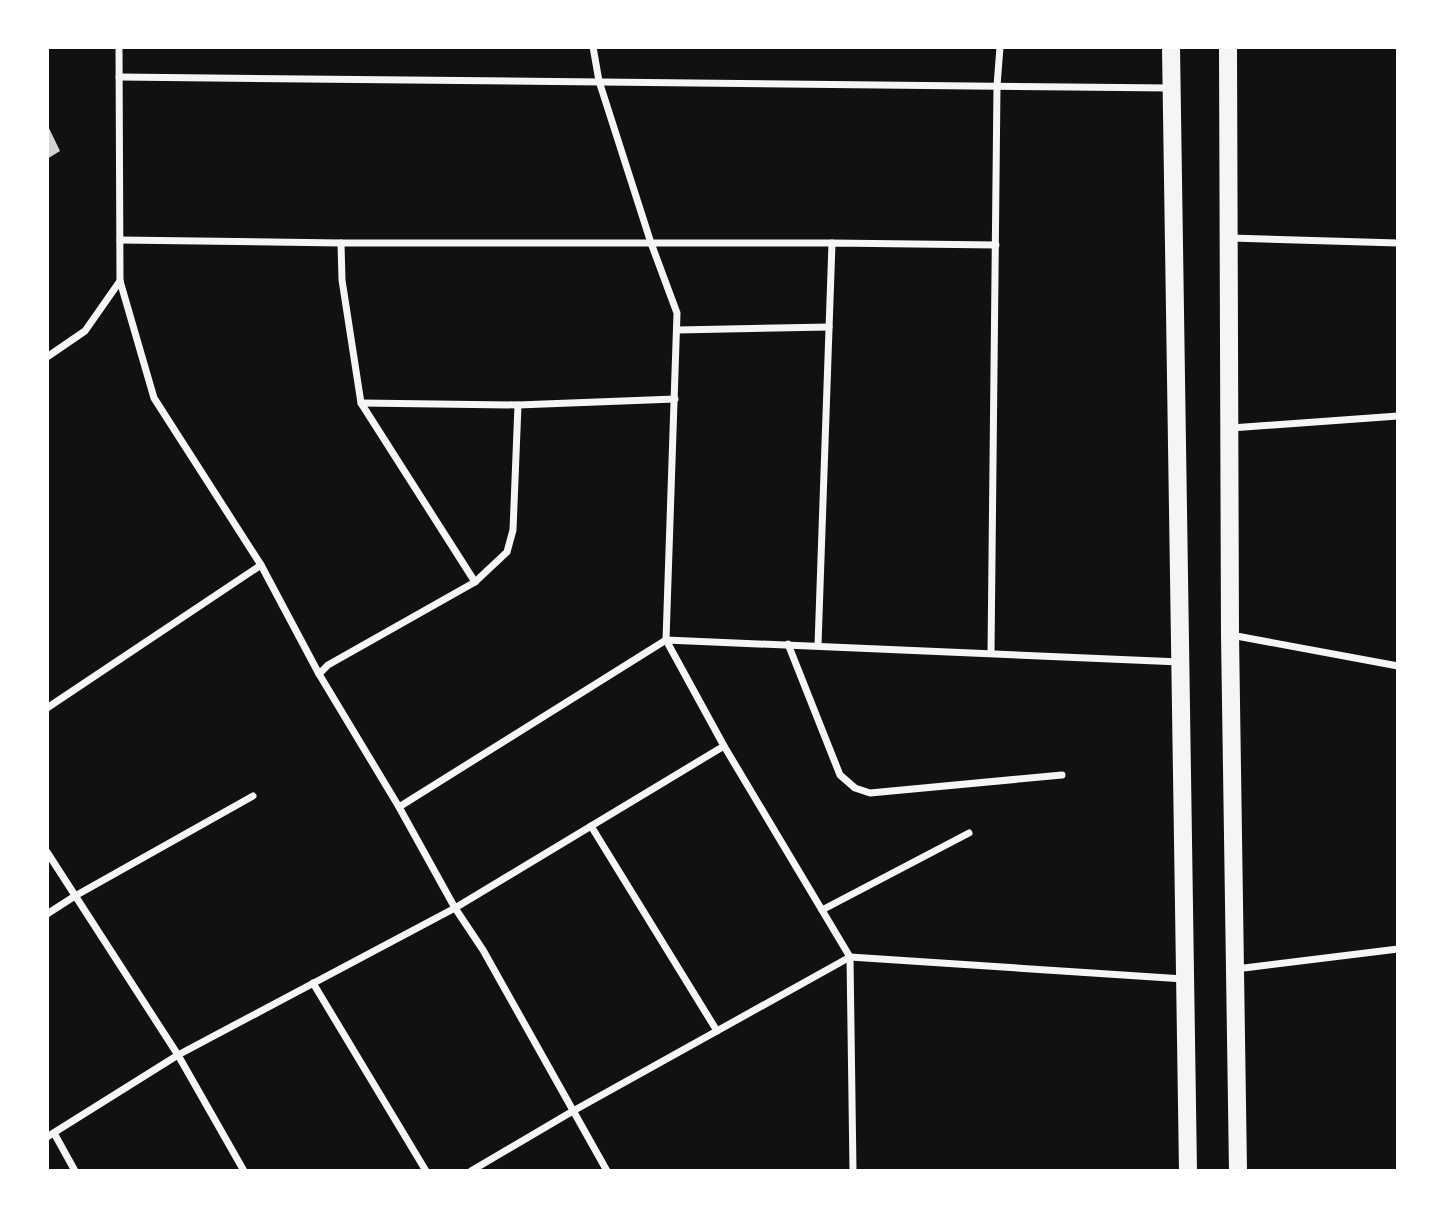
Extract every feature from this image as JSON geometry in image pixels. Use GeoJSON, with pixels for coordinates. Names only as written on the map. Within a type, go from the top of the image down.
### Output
{"type":"FeatureCollection","features":[{"type":"Feature","properties":{"kind":"main road"},"geometry":{"type":"LineString","coordinates":[[1171,47],[1188,1171]]}},
{"type":"Feature","properties":{"kind":"main road"},"geometry":{"type":"LineString","coordinates":[[1228,47],[1230,635],[1238,1171]]}},
{"type":"Feature","properties":{"kind":"street"},"geometry":{"type":"LineString","coordinates":[[119,47],[120,281],[154,398],[261,565],[319,674],[399,807],[455,908],[483,950],[607,1171]]}},
{"type":"Feature","properties":{"kind":"street"},"geometry":{"type":"LineString","coordinates":[[593,47],[599,81],[651,243],[677,313],[666,640],[724,746],[850,957],[853,1171]]}},
{"type":"Feature","properties":{"kind":"street"},"geometry":{"type":"LineString","coordinates":[[991,653],[1000,47]]}},
{"type":"Feature","properties":{"kind":"street"},"geometry":{"type":"LineString","coordinates":[[119,77],[1172,88]]}},
{"type":"Feature","properties":{"kind":"street"},"geometry":{"type":"LineString","coordinates":[[1228,238],[1398,243]]}},
{"type":"Feature","properties":{"kind":"street"},"geometry":{"type":"LineString","coordinates":[[120,240],[996,245]]}},
{"type":"Feature","properties":{"kind":"street"},"geometry":{"type":"LineString","coordinates":[[341,243],[342,280],[361,403],[475,582]]}},
{"type":"Feature","properties":{"kind":"street"},"geometry":{"type":"LineString","coordinates":[[818,645],[832,243]]}},
{"type":"Feature","properties":{"kind":"street"},"geometry":{"type":"LineString","coordinates":[[47,357],[85,331],[120,281]]}},
{"type":"Feature","properties":{"kind":"street"},"geometry":{"type":"LineString","coordinates":[[677,330],[829,327]]}},
{"type":"Feature","properties":{"kind":"street"},"geometry":{"type":"LineString","coordinates":[[361,403],[518,405],[675,399]]}},
{"type":"Feature","properties":{"kind":"street"},"geometry":{"type":"LineString","coordinates":[[319,674],[328,665],[475,582],[507,552],[513,530],[518,405]]}},
{"type":"Feature","properties":{"kind":"street"},"geometry":{"type":"LineString","coordinates":[[1229,429],[1398,416]]}},
{"type":"Feature","properties":{"kind":"street"},"geometry":{"type":"LineString","coordinates":[[47,708],[261,565]]}},
{"type":"Feature","properties":{"kind":"street"},"geometry":{"type":"LineString","coordinates":[[1230,635],[1398,666]]}},
{"type":"Feature","properties":{"kind":"street"},"geometry":{"type":"LineString","coordinates":[[399,807],[666,640],[1180,662]]}},
{"type":"Feature","properties":{"kind":"street"},"geometry":{"type":"LineString","coordinates":[[788,644],[840,775],[855,788],[870,793],[1062,775]]}},
{"type":"Feature","properties":{"kind":"street"},"geometry":{"type":"LineString","coordinates":[[75,1171],[51,1135],[178,1055],[455,908],[724,746]]}},
{"type":"Feature","properties":{"kind":"street"},"geometry":{"type":"LineString","coordinates":[[47,914],[253,796]]}},
{"type":"Feature","properties":{"kind":"street"},"geometry":{"type":"LineString","coordinates":[[592,826],[717,1031]]}},
{"type":"Feature","properties":{"kind":"street"},"geometry":{"type":"LineString","coordinates":[[822,910],[969,833]]}},
{"type":"Feature","properties":{"kind":"street"},"geometry":{"type":"LineString","coordinates":[[47,852],[178,1055],[244,1171]]}},
{"type":"Feature","properties":{"kind":"street"},"geometry":{"type":"LineString","coordinates":[[1235,969],[1398,949]]}},
{"type":"Feature","properties":{"kind":"street"},"geometry":{"type":"LineString","coordinates":[[471,1171],[850,957],[1185,979]]}},
{"type":"Feature","properties":{"kind":"street"},"geometry":{"type":"LineString","coordinates":[[313,983],[426,1171]]}},
{"type":"Feature","properties":{"kind":"building"},"geometry":{"type":"Polygon","coordinates":[[[47,124],[60,151],[47,159],[47,124]]]}}]}
